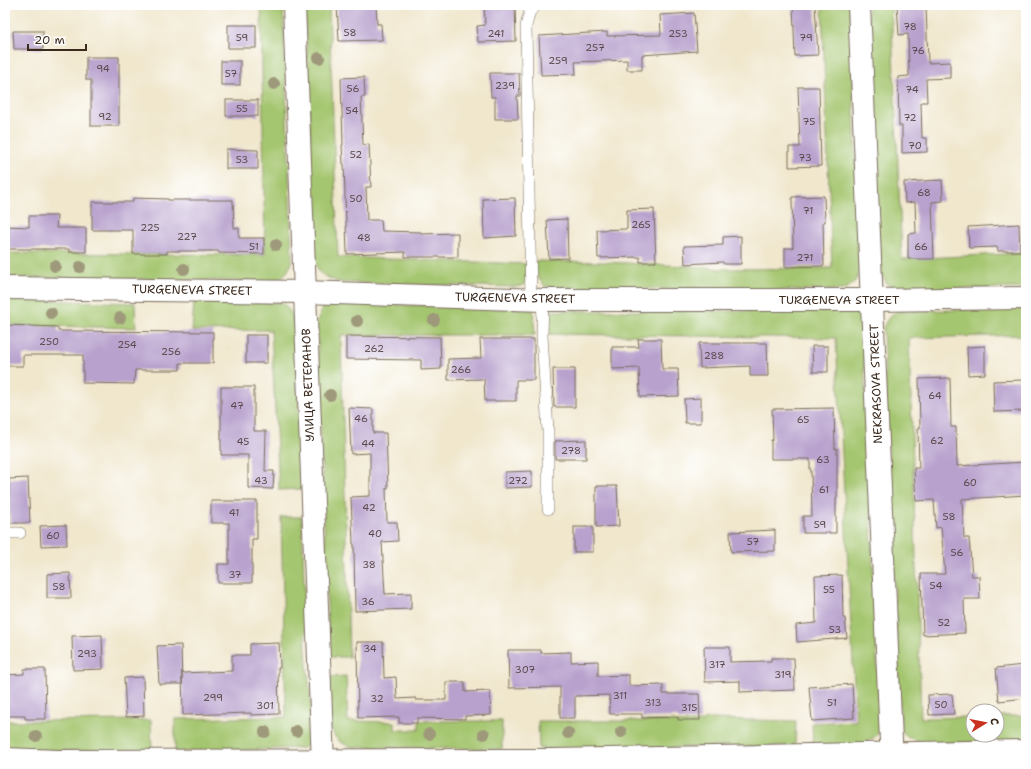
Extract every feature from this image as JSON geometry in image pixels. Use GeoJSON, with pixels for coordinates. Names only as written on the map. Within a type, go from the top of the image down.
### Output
{"type":"FeatureCollection","features":[{"type":"Feature","properties":{"kind":"street","name":"УЛИЦА ВЕТЕРАНОВ"},"geometry":{"type":"LineString","coordinates":[[294,5],[323,762]]}},
{"type":"Feature","properties":{"kind":"street","name":"NEKRASOVA STREET"},"geometry":{"type":"LineString","coordinates":[[859,5],[892,759]]}},
{"type":"Feature","properties":{"kind":"street","name":"TURGENEVA STREET"},"geometry":{"type":"LineString","coordinates":[[5,288],[305,292],[537,300],[872,300],[1026,298]]}},
{"type":"Feature","properties":{"kind":"street"},"geometry":{"type":"LineString","coordinates":[[5,759],[59,761],[552,762],[892,759],[1026,751]]}},
{"type":"Feature","properties":{"kind":"lane"},"geometry":{"type":"LineString","coordinates":[[537,5],[530,11],[526,26],[537,300],[542,336],[548,431],[548,509]]}},
{"type":"Feature","properties":{"kind":"lane"},"geometry":{"type":"LineString","coordinates":[[5,533],[20,533]]}},
{"type":"Feature","properties":{"kind":"green space"},"geometry":{"type":"Polygon","coordinates":[[[261,5],[283,5],[292,257],[287,272],[277,279],[266,281],[5,277],[5,253],[265,255],[261,5]]]}},
{"type":"Feature","properties":{"kind":"green space"},"geometry":{"type":"Polygon","coordinates":[[[305,5],[329,5],[338,257],[526,264],[526,281],[523,285],[516,287],[339,282],[320,273],[315,263],[305,5]]]}},
{"type":"Feature","properties":{"kind":"green space"},"geometry":{"type":"Polygon","coordinates":[[[822,5],[850,5],[860,268],[857,278],[853,284],[843,290],[719,290],[545,286],[538,278],[535,261],[605,262],[719,269],[832,268],[822,5]]]}},
{"type":"Feature","properties":{"kind":"green space"},"geometry":{"type":"Polygon","coordinates":[[[868,5],[891,5],[902,259],[1026,253],[1026,288],[895,289],[888,285],[880,273],[868,5]]]}},
{"type":"Feature","properties":{"kind":"green space"},"geometry":{"type":"Polygon","coordinates":[[[5,299],[135,303],[136,328],[5,325],[5,299]]]}},
{"type":"Feature","properties":{"kind":"green space"},"geometry":{"type":"Polygon","coordinates":[[[194,301],[283,303],[292,314],[295,333],[303,489],[279,490],[271,330],[192,331],[194,301]]]}},
{"type":"Feature","properties":{"kind":"green space"},"geometry":{"type":"Polygon","coordinates":[[[332,303],[533,309],[535,335],[341,335],[349,657],[329,657],[317,323],[322,308],[332,303]]]}},
{"type":"Feature","properties":{"kind":"green space"},"geometry":{"type":"Polygon","coordinates":[[[1026,309],[1026,335],[909,338],[921,718],[965,717],[965,742],[924,743],[907,737],[901,730],[883,328],[889,318],[898,311],[1026,309]]]}},
{"type":"Feature","properties":{"kind":"green space"},"geometry":{"type":"Polygon","coordinates":[[[549,311],[849,311],[858,315],[862,321],[863,328],[880,728],[876,735],[870,740],[861,744],[813,746],[812,723],[856,721],[836,338],[547,334],[549,311]]]}},
{"type":"Feature","properties":{"kind":"green space"},"geometry":{"type":"Polygon","coordinates":[[[281,517],[302,517],[306,652],[314,734],[309,744],[304,748],[175,752],[175,719],[286,717],[281,517]]]}},
{"type":"Feature","properties":{"kind":"green space"},"geometry":{"type":"Polygon","coordinates":[[[346,676],[348,721],[395,722],[395,730],[419,730],[419,721],[502,721],[502,749],[354,747],[344,744],[338,740],[331,727],[329,677],[346,676]]]}},
{"type":"Feature","properties":{"kind":"green space"},"geometry":{"type":"Polygon","coordinates":[[[1005,716],[1026,716],[1026,741],[1005,741],[1005,716]]]}},
{"type":"Feature","properties":{"kind":"green space"},"geometry":{"type":"Polygon","coordinates":[[[706,719],[796,721],[795,746],[539,749],[538,721],[675,721],[678,723],[702,722],[706,719]]]}},
{"type":"Feature","properties":{"kind":"green space"},"geometry":{"type":"Polygon","coordinates":[[[151,720],[152,751],[5,750],[5,721],[151,720]]]}},
{"type":"Feature","properties":{"kind":"building"},"geometry":{"type":"Polygon","coordinates":[[[337,5],[376,5],[377,24],[381,24],[382,40],[339,41],[337,5]]]}},
{"type":"Feature","properties":{"kind":"building"},"geometry":{"type":"Polygon","coordinates":[[[484,5],[515,5],[516,41],[478,42],[477,26],[485,25],[484,5]]]}},
{"type":"Feature","properties":{"kind":"building"},"geometry":{"type":"Polygon","coordinates":[[[793,5],[815,5],[818,55],[795,56],[793,5]]]}},
{"type":"Feature","properties":{"kind":"building"},"geometry":{"type":"Polygon","coordinates":[[[897,5],[926,5],[928,63],[950,62],[950,78],[926,79],[927,102],[921,102],[922,138],[927,138],[927,152],[902,153],[902,126],[899,126],[898,77],[909,76],[908,34],[899,35],[897,5]]]}},
{"type":"Feature","properties":{"kind":"building"},"geometry":{"type":"Polygon","coordinates":[[[694,13],[697,51],[642,55],[642,70],[627,70],[627,60],[575,62],[576,74],[541,75],[539,36],[607,32],[607,36],[661,35],[660,15],[694,13]]]}},
{"type":"Feature","properties":{"kind":"building"},"geometry":{"type":"Polygon","coordinates":[[[228,25],[256,25],[256,48],[228,48],[228,25]]]}},
{"type":"Feature","properties":{"kind":"building"},"geometry":{"type":"Polygon","coordinates":[[[13,31],[43,31],[43,49],[14,49],[13,31]]]}},
{"type":"Feature","properties":{"kind":"building"},"geometry":{"type":"Polygon","coordinates":[[[86,57],[119,57],[119,126],[91,126],[91,80],[86,80],[86,57]]]}},
{"type":"Feature","properties":{"kind":"building"},"geometry":{"type":"Polygon","coordinates":[[[221,61],[240,61],[240,85],[221,85],[221,61]]]}},
{"type":"Feature","properties":{"kind":"building"},"geometry":{"type":"Polygon","coordinates":[[[490,73],[519,73],[520,96],[517,96],[518,119],[495,119],[495,97],[491,97],[490,73]]]}},
{"type":"Feature","properties":{"kind":"building"},"geometry":{"type":"Polygon","coordinates":[[[364,77],[365,97],[361,97],[363,145],[369,144],[371,187],[366,187],[367,220],[381,220],[382,231],[421,232],[421,234],[458,233],[458,257],[405,257],[405,252],[347,254],[342,145],[341,78],[364,77]]]}},
{"type":"Feature","properties":{"kind":"building"},"geometry":{"type":"Polygon","coordinates":[[[798,87],[819,87],[821,166],[789,167],[789,147],[800,147],[798,87]]]}},
{"type":"Feature","properties":{"kind":"building"},"geometry":{"type":"Polygon","coordinates":[[[226,100],[258,100],[258,116],[226,116],[226,100]]]}},
{"type":"Feature","properties":{"kind":"building"},"geometry":{"type":"Polygon","coordinates":[[[226,149],[258,150],[258,169],[226,169],[226,149]]]}},
{"type":"Feature","properties":{"kind":"building"},"geometry":{"type":"Polygon","coordinates":[[[942,180],[943,201],[932,202],[934,259],[908,259],[908,234],[916,233],[915,202],[905,203],[904,182],[942,180]]]}},
{"type":"Feature","properties":{"kind":"building"},"geometry":{"type":"Polygon","coordinates":[[[824,196],[824,266],[785,267],[785,248],[793,248],[792,197],[824,196]]]}},
{"type":"Feature","properties":{"kind":"building"},"geometry":{"type":"Polygon","coordinates":[[[133,198],[168,200],[233,200],[234,228],[239,228],[239,238],[264,238],[264,254],[219,253],[218,251],[167,251],[167,254],[133,254],[133,230],[92,230],[92,202],[133,202],[133,198]]]}},
{"type":"Feature","properties":{"kind":"building"},"geometry":{"type":"Polygon","coordinates":[[[515,198],[516,236],[484,238],[483,199],[515,198]]]}},
{"type":"Feature","properties":{"kind":"building"},"geometry":{"type":"Polygon","coordinates":[[[654,209],[656,262],[640,262],[640,257],[598,258],[597,230],[627,229],[627,210],[654,209]]]}},
{"type":"Feature","properties":{"kind":"building"},"geometry":{"type":"Polygon","coordinates":[[[29,216],[57,216],[56,228],[86,228],[86,252],[69,252],[69,249],[5,249],[5,226],[29,227],[29,216]]]}},
{"type":"Feature","properties":{"kind":"building"},"geometry":{"type":"Polygon","coordinates":[[[567,219],[568,258],[549,259],[547,220],[567,219]]]}},
{"type":"Feature","properties":{"kind":"building"},"geometry":{"type":"Polygon","coordinates":[[[1019,224],[1020,251],[998,251],[997,247],[969,248],[968,227],[1019,224]]]}},
{"type":"Feature","properties":{"kind":"building"},"geometry":{"type":"Polygon","coordinates":[[[741,236],[741,264],[724,264],[723,262],[685,264],[684,246],[723,245],[723,237],[741,236]]]}},
{"type":"Feature","properties":{"kind":"building"},"geometry":{"type":"Polygon","coordinates":[[[5,325],[58,327],[58,331],[213,332],[213,363],[180,363],[180,370],[135,370],[134,384],[83,383],[83,355],[23,355],[23,366],[5,366],[5,325]]]}},
{"type":"Feature","properties":{"kind":"building"},"geometry":{"type":"Polygon","coordinates":[[[246,335],[267,335],[267,363],[246,363],[246,335]]]}},
{"type":"Feature","properties":{"kind":"building"},"geometry":{"type":"Polygon","coordinates":[[[346,336],[440,337],[441,369],[421,370],[421,360],[346,359],[346,336]]]}},
{"type":"Feature","properties":{"kind":"building"},"geometry":{"type":"Polygon","coordinates":[[[480,339],[534,339],[534,380],[516,380],[516,401],[485,401],[484,379],[448,380],[448,359],[481,358],[480,339]]]}},
{"type":"Feature","properties":{"kind":"building"},"geometry":{"type":"Polygon","coordinates":[[[638,339],[661,339],[662,369],[678,369],[679,396],[640,397],[639,368],[612,369],[612,347],[639,347],[638,339]]]}},
{"type":"Feature","properties":{"kind":"building"},"geometry":{"type":"Polygon","coordinates":[[[699,343],[767,343],[768,376],[750,376],[750,366],[700,368],[699,343]]]}},
{"type":"Feature","properties":{"kind":"building"},"geometry":{"type":"Polygon","coordinates":[[[812,346],[828,346],[828,372],[813,372],[812,346]]]}},
{"type":"Feature","properties":{"kind":"building"},"geometry":{"type":"Polygon","coordinates":[[[985,346],[985,374],[968,375],[967,347],[985,346]]]}},
{"type":"Feature","properties":{"kind":"building"},"geometry":{"type":"Polygon","coordinates":[[[553,369],[575,369],[575,407],[554,407],[553,369]]]}},
{"type":"Feature","properties":{"kind":"building"},"geometry":{"type":"Polygon","coordinates":[[[950,378],[951,427],[956,427],[957,466],[1026,462],[1026,495],[962,499],[964,538],[969,538],[972,576],[979,576],[980,599],[964,599],[965,633],[923,635],[921,574],[945,574],[941,527],[936,528],[934,500],[916,501],[914,468],[919,468],[919,379],[950,378]]]}},
{"type":"Feature","properties":{"kind":"building"},"geometry":{"type":"Polygon","coordinates":[[[1023,380],[1024,411],[994,412],[993,381],[1023,380]]]}},
{"type":"Feature","properties":{"kind":"building"},"geometry":{"type":"Polygon","coordinates":[[[221,387],[254,387],[254,431],[266,431],[265,471],[274,471],[273,489],[248,488],[248,455],[221,455],[221,387]]]}},
{"type":"Feature","properties":{"kind":"building"},"geometry":{"type":"Polygon","coordinates":[[[701,398],[701,423],[685,423],[684,399],[701,398]]]}},
{"type":"Feature","properties":{"kind":"building"},"geometry":{"type":"Polygon","coordinates":[[[349,408],[373,409],[373,433],[386,433],[388,488],[386,488],[387,522],[397,522],[398,541],[382,542],[385,594],[411,593],[411,609],[355,611],[354,544],[351,497],[370,496],[370,453],[351,454],[349,408]]]}},
{"type":"Feature","properties":{"kind":"building"},"geometry":{"type":"Polygon","coordinates":[[[834,408],[835,449],[837,448],[836,533],[803,533],[803,516],[812,516],[810,459],[771,459],[771,440],[773,440],[772,409],[834,408]]]}},
{"type":"Feature","properties":{"kind":"building"},"geometry":{"type":"Polygon","coordinates":[[[586,440],[586,459],[555,459],[555,441],[586,440]]]}},
{"type":"Feature","properties":{"kind":"building"},"geometry":{"type":"Polygon","coordinates":[[[532,471],[532,487],[505,488],[505,472],[532,471]]]}},
{"type":"Feature","properties":{"kind":"building"},"geometry":{"type":"Polygon","coordinates":[[[28,478],[30,523],[10,523],[9,479],[28,478]]]}},
{"type":"Feature","properties":{"kind":"building"},"geometry":{"type":"Polygon","coordinates":[[[596,486],[617,486],[619,526],[596,527],[596,486]]]}},
{"type":"Feature","properties":{"kind":"building"},"geometry":{"type":"Polygon","coordinates":[[[211,501],[257,501],[257,539],[252,539],[252,583],[218,583],[218,564],[229,564],[229,523],[211,523],[211,501]]]}},
{"type":"Feature","properties":{"kind":"building"},"geometry":{"type":"Polygon","coordinates":[[[66,525],[67,545],[41,546],[40,526],[66,525]]]}},
{"type":"Feature","properties":{"kind":"building"},"geometry":{"type":"Polygon","coordinates":[[[574,527],[593,527],[593,552],[574,552],[574,527]]]}},
{"type":"Feature","properties":{"kind":"building"},"geometry":{"type":"Polygon","coordinates":[[[775,530],[775,551],[731,552],[730,532],[775,530]]]}},
{"type":"Feature","properties":{"kind":"building"},"geometry":{"type":"Polygon","coordinates":[[[70,573],[71,598],[47,598],[47,574],[70,573]]]}},
{"type":"Feature","properties":{"kind":"building"},"geometry":{"type":"Polygon","coordinates":[[[842,575],[843,618],[845,618],[847,638],[797,642],[796,625],[816,623],[815,576],[842,575]]]}},
{"type":"Feature","properties":{"kind":"building"},"geometry":{"type":"Polygon","coordinates":[[[102,635],[103,669],[73,670],[72,636],[102,635]]]}},
{"type":"Feature","properties":{"kind":"building"},"geometry":{"type":"Polygon","coordinates":[[[357,642],[383,642],[384,678],[396,677],[397,699],[416,698],[416,700],[446,700],[446,682],[465,682],[465,692],[490,691],[491,715],[465,716],[465,719],[417,718],[417,723],[399,723],[399,717],[358,718],[357,642]]]}},
{"type":"Feature","properties":{"kind":"building"},"geometry":{"type":"Polygon","coordinates":[[[279,643],[279,714],[251,715],[251,713],[183,715],[182,673],[232,671],[232,655],[250,655],[250,644],[279,643]]]}},
{"type":"Feature","properties":{"kind":"building"},"geometry":{"type":"Polygon","coordinates":[[[181,645],[182,684],[159,684],[157,646],[181,645]]]}},
{"type":"Feature","properties":{"kind":"building"},"geometry":{"type":"Polygon","coordinates":[[[704,647],[730,647],[730,662],[771,661],[771,658],[794,658],[795,690],[740,692],[740,681],[705,682],[704,647]]]}},
{"type":"Feature","properties":{"kind":"building"},"geometry":{"type":"Polygon","coordinates":[[[508,650],[541,650],[541,653],[571,652],[571,662],[598,661],[598,676],[629,675],[629,686],[663,685],[663,694],[699,694],[700,720],[678,720],[678,717],[642,718],[642,714],[610,714],[609,695],[575,696],[575,718],[560,718],[560,687],[509,688],[508,650]]]}},
{"type":"Feature","properties":{"kind":"building"},"geometry":{"type":"Polygon","coordinates":[[[1023,665],[1026,698],[999,701],[996,668],[1023,665]]]}},
{"type":"Feature","properties":{"kind":"building"},"geometry":{"type":"Polygon","coordinates":[[[24,669],[45,669],[46,719],[25,719],[25,716],[7,716],[5,675],[24,674],[24,669]]]}},
{"type":"Feature","properties":{"kind":"building"},"geometry":{"type":"Polygon","coordinates":[[[143,677],[144,716],[126,717],[124,678],[143,677]]]}},
{"type":"Feature","properties":{"kind":"building"},"geometry":{"type":"Polygon","coordinates":[[[852,684],[854,718],[812,721],[809,687],[852,684]]]}},
{"type":"Feature","properties":{"kind":"building"},"geometry":{"type":"Polygon","coordinates":[[[952,694],[954,714],[929,715],[928,695],[952,694]]]}}]}
